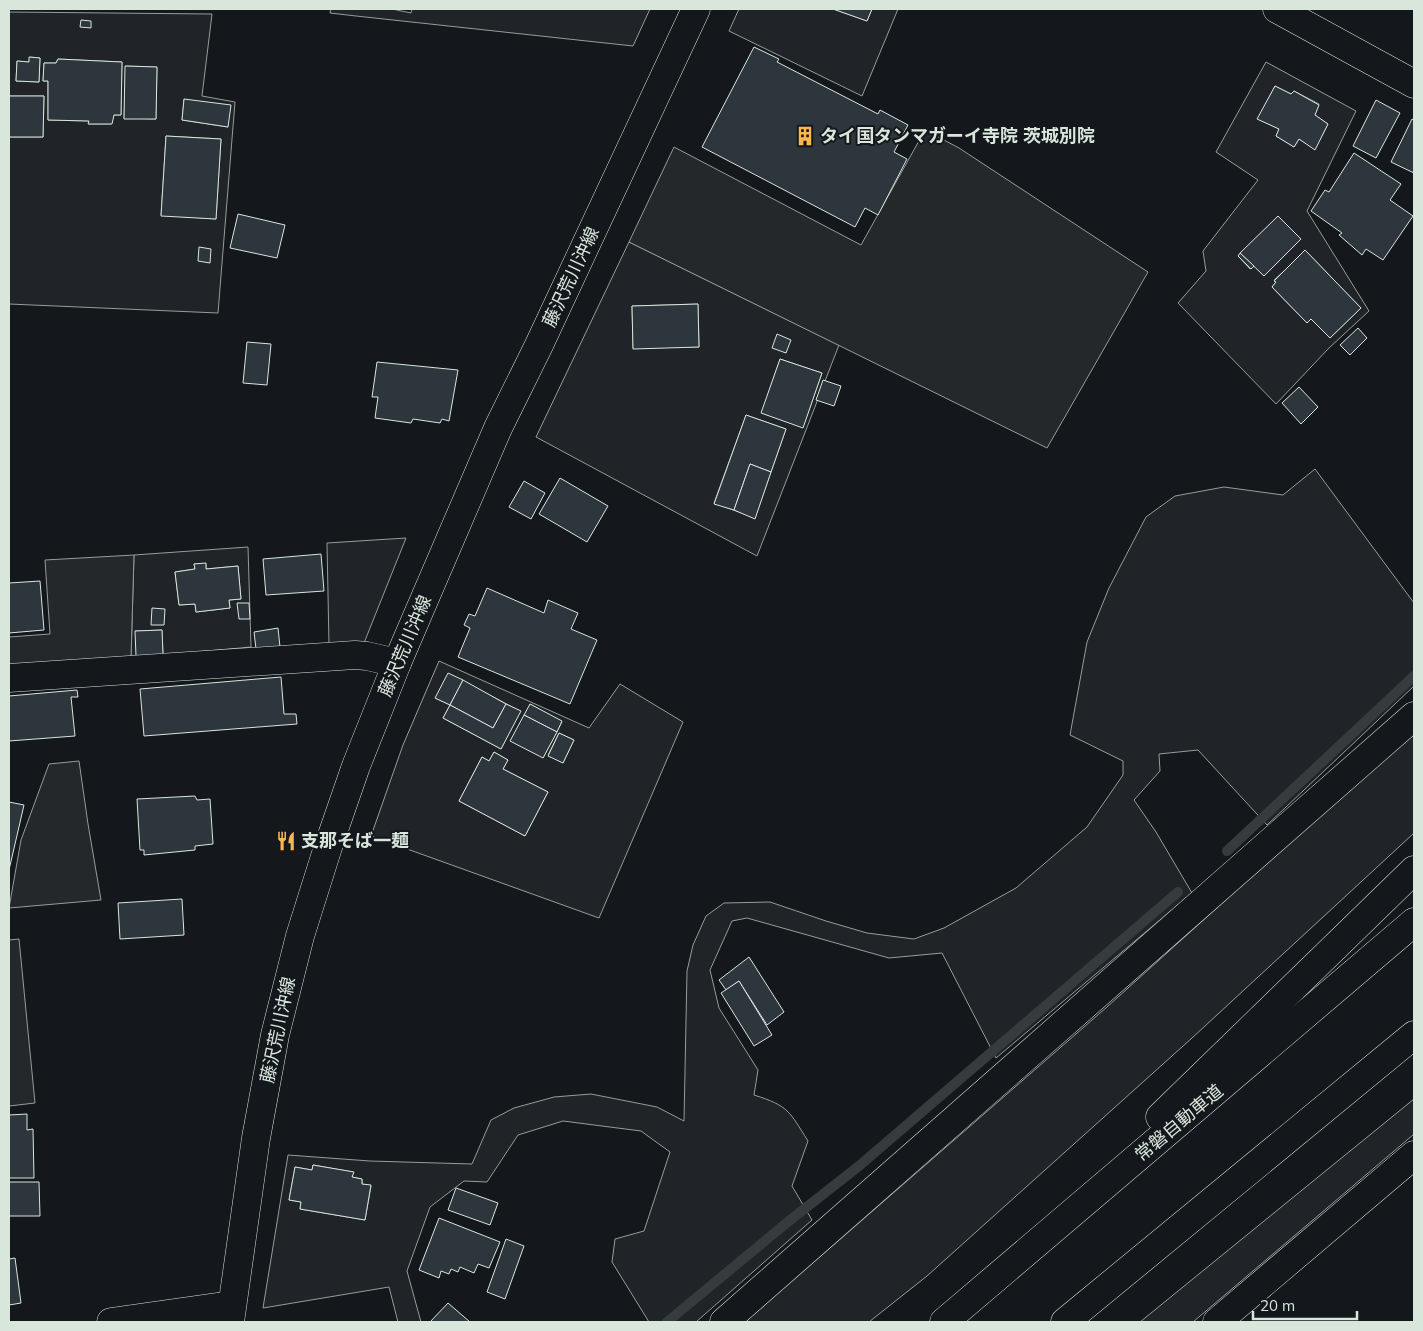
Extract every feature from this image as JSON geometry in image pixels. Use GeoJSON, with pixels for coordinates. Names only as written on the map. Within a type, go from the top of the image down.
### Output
{"type":"FeatureCollection","features":[{"type":"Feature","properties":{"kind":"main road","name":"藤沢荒川沖線"},"geometry":{"type":"LineString","coordinates":[[230,1314],[256,1138],[275,1035],[285,993],[328,847],[356,766],[397,663],[498,428],[539,345],[696,9]]}},
{"type":"Feature","properties":{"kind":"main road"},"geometry":{"type":"LineString","coordinates":[[1277,9],[1414,84]]}},
{"type":"Feature","properties":{"kind":"main road"},"geometry":{"type":"LineString","coordinates":[[9,678],[355,655],[397,663]]}},
{"type":"Feature","properties":{"kind":"main road"},"geometry":{"type":"LineString","coordinates":[[724,1322],[1414,716]]}},
{"type":"Feature","properties":{"kind":"main road"},"geometry":{"type":"LineString","coordinates":[[974,1298],[1414,870]]}},
{"type":"Feature","properties":{"kind":"main road","name":"常磐自動車道"},"geometry":{"type":"LineString","coordinates":[[944,1322],[1414,922]]}},
{"type":"Feature","properties":{"kind":"main road"},"geometry":{"type":"LineString","coordinates":[[1065,1322],[1414,1034]]}},
{"type":"Feature","properties":{"kind":"main road"},"geometry":{"type":"LineString","coordinates":[[1217,1322],[1414,1156]]}},
{"type":"Feature","properties":{"kind":"main road"},"geometry":{"type":"LineString","coordinates":[[111,1322],[230,1314]]}},
{"type":"Feature","properties":{"kind":"shaded area"},"geometry":{"type":"Polygon","coordinates":[[[331,9],[392,9],[411,13],[412,9],[650,9],[633,46],[330,13],[331,9]]]}},
{"type":"Feature","properties":{"kind":"shaded area"},"geometry":{"type":"Polygon","coordinates":[[[739,9],[833,9],[867,21],[872,9],[898,9],[862,96],[729,31],[739,9]]]}},
{"type":"Feature","properties":{"kind":"shaded area"},"geometry":{"type":"Polygon","coordinates":[[[9,12],[212,14],[202,96],[235,102],[218,313],[9,304],[9,137],[43,137],[44,96],[9,96],[9,12]],[[30,57],[29,62],[17,61],[16,81],[39,82],[40,58],[30,57]],[[58,59],[56,63],[44,63],[43,81],[48,81],[48,120],[89,121],[89,124],[111,124],[114,115],[121,115],[122,62],[58,59]],[[126,66],[124,118],[156,119],[157,67],[126,66]],[[184,99],[182,120],[228,127],[184,99]],[[166,136],[161,215],[216,219],[221,139],[166,136]]]}},
{"type":"Feature","properties":{"kind":"shaded area"},"geometry":{"type":"Polygon","coordinates":[[[1266,62],[1356,111],[1307,211],[1369,311],[1329,348],[1276,404],[1178,303],[1206,271],[1203,251],[1258,180],[1216,152],[1266,62]],[[1275,86],[1258,119],[1279,129],[1276,136],[1294,147],[1299,139],[1315,149],[1328,124],[1315,115],[1319,104],[1294,91],[1291,94],[1275,86]],[[1278,216],[1238,256],[1250,269],[1254,266],[1264,276],[1301,239],[1278,216]],[[1306,251],[1274,280],[1276,282],[1272,287],[1307,323],[1311,319],[1330,338],[1361,308],[1306,251]]]}},
{"type":"Feature","properties":{"kind":"shaded area"},"geometry":{"type":"Polygon","coordinates":[[[925,130],[959,148],[1148,272],[1047,448],[629,242],[674,147],[861,245],[925,130]]]}},
{"type":"Feature","properties":{"kind":"shaded area"},"geometry":{"type":"Polygon","coordinates":[[[629,242],[839,345],[757,556],[536,437],[629,242]],[[698,304],[632,306],[633,348],[699,347],[698,304]],[[780,359],[762,413],[803,427],[822,373],[780,359]],[[746,415],[714,503],[755,518],[786,429],[746,415]]]}},
{"type":"Feature","properties":{"kind":"shaded area"},"geometry":{"type":"Polygon","coordinates":[[[1315,469],[1414,603],[1414,686],[1267,825],[1198,750],[1159,754],[1160,771],[1134,800],[1156,832],[1192,893],[996,1058],[942,953],[889,958],[747,918],[732,921],[710,970],[719,1008],[758,1070],[754,1095],[775,1103],[787,1111],[808,1141],[792,1186],[812,1220],[696,1322],[649,1322],[612,1262],[615,1239],[644,1231],[670,1152],[641,1131],[563,1121],[518,1135],[487,1182],[464,1181],[430,1207],[407,1271],[421,1322],[398,1322],[389,1287],[263,1308],[288,1155],[370,1161],[472,1164],[491,1120],[514,1108],[554,1097],[591,1094],[657,1107],[684,1121],[687,971],[693,945],[706,916],[724,903],[770,902],[867,933],[914,939],[944,928],[1016,888],[1087,827],[1123,775],[1123,761],[1070,735],[1087,642],[1109,588],[1146,517],[1175,496],[1224,487],[1283,495],[1315,469]],[[313,1165],[312,1170],[295,1167],[289,1200],[301,1202],[300,1209],[365,1220],[371,1186],[362,1184],[362,1179],[352,1177],[353,1172],[313,1165]]]}},
{"type":"Feature","properties":{"kind":"shaded area"},"geometry":{"type":"Polygon","coordinates":[[[406,538],[364,643],[329,645],[327,543],[406,538]]]}},
{"type":"Feature","properties":{"kind":"shaded area"},"geometry":{"type":"Polygon","coordinates":[[[248,547],[251,647],[131,658],[134,555],[248,547]],[[194,564],[195,569],[175,572],[179,605],[195,604],[196,612],[230,608],[229,600],[241,599],[238,566],[206,569],[206,564],[194,564]],[[162,630],[136,631],[135,631],[163,654],[162,630]]]}},
{"type":"Feature","properties":{"kind":"shaded area"},"geometry":{"type":"Polygon","coordinates":[[[134,555],[131,658],[9,666],[9,637],[50,634],[45,560],[134,555]]]}},
{"type":"Feature","properties":{"kind":"shaded area"},"geometry":{"type":"Polygon","coordinates":[[[439,661],[589,728],[620,684],[683,722],[599,918],[371,836],[403,745],[439,661]],[[463,681],[435,698],[450,705],[443,718],[501,749],[520,711],[463,681]],[[530,704],[543,758],[562,722],[530,704]],[[559,733],[548,755],[563,763],[574,740],[559,733]],[[494,752],[489,761],[482,757],[459,801],[525,836],[548,792],[503,769],[508,760],[494,752]]]}},
{"type":"Feature","properties":{"kind":"shaded area"},"geometry":{"type":"Polygon","coordinates":[[[1414,730],[1414,833],[1192,1038],[927,1276],[869,1322],[745,1322],[1107,1007],[1414,730]]]}},
{"type":"Feature","properties":{"kind":"shaded area"},"geometry":{"type":"Polygon","coordinates":[[[79,761],[101,900],[9,908],[21,840],[49,764],[79,761]]]}},
{"type":"Feature","properties":{"kind":"shaded area"},"geometry":{"type":"Polygon","coordinates":[[[19,939],[35,1103],[9,1106],[9,940],[19,939]]]}},
{"type":"Feature","properties":{"kind":"shaded area"},"geometry":{"type":"Polygon","coordinates":[[[1414,1099],[1414,1134],[1193,1322],[1140,1322],[1414,1099]]]}},
{"type":"Feature","properties":{"kind":"building"},"geometry":{"type":"Polygon","coordinates":[[[833,9],[872,9],[867,21],[833,9]]]}},
{"type":"Feature","properties":{"kind":"building"},"geometry":{"type":"Polygon","coordinates":[[[81,20],[91,21],[91,28],[80,27],[81,20]]]}},
{"type":"Feature","properties":{"kind":"building","name":"タイ国タンマガーイ寺院 茨城別院"},"geometry":{"type":"Polygon","coordinates":[[[754,47],[779,59],[777,62],[878,114],[880,110],[908,125],[894,152],[907,159],[878,215],[865,208],[855,227],[702,147],[754,47]]]}},
{"type":"Feature","properties":{"kind":"building"},"geometry":{"type":"Polygon","coordinates":[[[29,57],[40,58],[39,82],[16,81],[17,61],[29,62],[29,57]]]}},
{"type":"Feature","properties":{"kind":"building"},"geometry":{"type":"Polygon","coordinates":[[[58,59],[122,62],[121,115],[114,115],[112,124],[88,124],[89,121],[48,120],[48,81],[43,81],[44,63],[56,63],[58,59]]]}},
{"type":"Feature","properties":{"kind":"building"},"geometry":{"type":"Polygon","coordinates":[[[125,66],[157,67],[156,119],[124,119],[125,66]]]}},
{"type":"Feature","properties":{"kind":"building"},"geometry":{"type":"Polygon","coordinates":[[[1275,86],[1291,94],[1294,91],[1319,105],[1315,115],[1328,124],[1315,150],[1299,139],[1294,147],[1276,136],[1279,129],[1257,119],[1275,86]]]}},
{"type":"Feature","properties":{"kind":"building"},"geometry":{"type":"Polygon","coordinates":[[[9,96],[44,96],[43,137],[9,137],[9,96]]]}},
{"type":"Feature","properties":{"kind":"building"},"geometry":{"type":"Polygon","coordinates":[[[184,99],[231,105],[228,127],[182,120],[184,99]]]}},
{"type":"Feature","properties":{"kind":"building"},"geometry":{"type":"Polygon","coordinates":[[[1376,100],[1400,113],[1376,158],[1353,146],[1376,100]]]}},
{"type":"Feature","properties":{"kind":"building"},"geometry":{"type":"Polygon","coordinates":[[[1412,119],[1414,120],[1414,173],[1391,162],[1412,119]]]}},
{"type":"Feature","properties":{"kind":"building"},"geometry":{"type":"Polygon","coordinates":[[[166,136],[221,139],[216,219],[161,216],[166,136]]]}},
{"type":"Feature","properties":{"kind":"building"},"geometry":{"type":"Polygon","coordinates":[[[1354,153],[1401,184],[1390,200],[1413,216],[1383,260],[1366,249],[1362,255],[1339,235],[1342,233],[1311,211],[1325,190],[1329,192],[1354,153]]]}},
{"type":"Feature","properties":{"kind":"building"},"geometry":{"type":"Polygon","coordinates":[[[238,214],[285,225],[277,258],[230,248],[238,214]]]}},
{"type":"Feature","properties":{"kind":"building"},"geometry":{"type":"Polygon","coordinates":[[[1278,216],[1301,239],[1264,276],[1240,253],[1278,216]]]}},
{"type":"Feature","properties":{"kind":"building"},"geometry":{"type":"Polygon","coordinates":[[[199,247],[211,249],[210,263],[198,261],[199,247]]]}},
{"type":"Feature","properties":{"kind":"building"},"geometry":{"type":"Polygon","coordinates":[[[1305,250],[1361,308],[1330,338],[1311,319],[1307,323],[1272,287],[1276,282],[1274,281],[1305,250]]]}},
{"type":"Feature","properties":{"kind":"building"},"geometry":{"type":"Polygon","coordinates":[[[1240,253],[1254,266],[1251,269],[1238,256],[1240,253]]]}},
{"type":"Feature","properties":{"kind":"building"},"geometry":{"type":"Polygon","coordinates":[[[698,304],[699,347],[633,349],[632,306],[698,304]]]}},
{"type":"Feature","properties":{"kind":"building"},"geometry":{"type":"Polygon","coordinates":[[[1358,328],[1367,338],[1350,355],[1340,345],[1358,328]]]}},
{"type":"Feature","properties":{"kind":"building"},"geometry":{"type":"Polygon","coordinates":[[[777,334],[791,340],[786,353],[772,348],[777,334]]]}},
{"type":"Feature","properties":{"kind":"building"},"geometry":{"type":"Polygon","coordinates":[[[247,342],[271,344],[267,385],[243,383],[247,342]]]}},
{"type":"Feature","properties":{"kind":"building"},"geometry":{"type":"Polygon","coordinates":[[[780,359],[822,373],[803,428],[761,413],[780,359]]]}},
{"type":"Feature","properties":{"kind":"building"},"geometry":{"type":"Polygon","coordinates":[[[377,362],[458,370],[449,421],[442,419],[440,423],[413,419],[411,423],[375,418],[378,397],[372,397],[377,362]]]}},
{"type":"Feature","properties":{"kind":"building"},"geometry":{"type":"Polygon","coordinates":[[[823,380],[841,386],[834,406],[816,400],[823,380]]]}},
{"type":"Feature","properties":{"kind":"building"},"geometry":{"type":"Polygon","coordinates":[[[1299,387],[1318,407],[1301,424],[1282,403],[1299,387]]]}},
{"type":"Feature","properties":{"kind":"building"},"geometry":{"type":"Polygon","coordinates":[[[746,415],[786,429],[771,472],[750,464],[734,510],[714,504],[746,415]]]}},
{"type":"Feature","properties":{"kind":"building"},"geometry":{"type":"Polygon","coordinates":[[[750,464],[771,472],[755,519],[734,510],[750,464]]]}},
{"type":"Feature","properties":{"kind":"building"},"geometry":{"type":"Polygon","coordinates":[[[560,478],[608,506],[587,542],[539,514],[560,478]]]}},
{"type":"Feature","properties":{"kind":"building"},"geometry":{"type":"Polygon","coordinates":[[[524,481],[545,493],[531,519],[509,507],[524,481]]]}},
{"type":"Feature","properties":{"kind":"building"},"geometry":{"type":"Polygon","coordinates":[[[321,554],[324,591],[266,595],[263,559],[321,554]]]}},
{"type":"Feature","properties":{"kind":"building"},"geometry":{"type":"Polygon","coordinates":[[[206,563],[206,569],[238,566],[241,599],[229,600],[230,608],[196,612],[195,604],[179,605],[175,572],[195,569],[194,564],[206,563]]]}},
{"type":"Feature","properties":{"kind":"building"},"geometry":{"type":"Polygon","coordinates":[[[40,581],[44,630],[9,633],[9,583],[40,581]]]}},
{"type":"Feature","properties":{"kind":"building"},"geometry":{"type":"Polygon","coordinates":[[[487,588],[544,613],[548,600],[578,613],[571,629],[597,640],[570,704],[458,657],[470,628],[464,625],[469,614],[475,616],[487,588]]]}},
{"type":"Feature","properties":{"kind":"building"},"geometry":{"type":"Polygon","coordinates":[[[237,603],[249,603],[250,619],[239,619],[237,603]]]}},
{"type":"Feature","properties":{"kind":"building"},"geometry":{"type":"Polygon","coordinates":[[[152,608],[165,609],[164,625],[151,625],[152,608]]]}},
{"type":"Feature","properties":{"kind":"building"},"geometry":{"type":"Polygon","coordinates":[[[278,628],[280,647],[256,649],[254,632],[278,628]]]}},
{"type":"Feature","properties":{"kind":"building"},"geometry":{"type":"Polygon","coordinates":[[[162,630],[163,655],[136,656],[135,631],[162,630]]]}},
{"type":"Feature","properties":{"kind":"building"},"geometry":{"type":"Polygon","coordinates":[[[448,673],[463,680],[450,705],[435,698],[448,673]]]}},
{"type":"Feature","properties":{"kind":"building"},"geometry":{"type":"Polygon","coordinates":[[[281,677],[284,714],[296,714],[297,724],[144,736],[140,689],[281,677]]]}},
{"type":"Feature","properties":{"kind":"building"},"geometry":{"type":"Polygon","coordinates":[[[463,680],[506,704],[493,728],[450,705],[463,680]]]}},
{"type":"Feature","properties":{"kind":"building"},"geometry":{"type":"Polygon","coordinates":[[[77,690],[78,697],[71,697],[75,736],[9,741],[9,696],[77,690]]]}},
{"type":"Feature","properties":{"kind":"building"},"geometry":{"type":"Polygon","coordinates":[[[506,704],[521,711],[501,749],[443,718],[450,705],[493,728],[506,704]]]}},
{"type":"Feature","properties":{"kind":"building"},"geometry":{"type":"Polygon","coordinates":[[[530,704],[562,721],[557,732],[524,715],[530,704]]]}},
{"type":"Feature","properties":{"kind":"building"},"geometry":{"type":"Polygon","coordinates":[[[524,715],[557,732],[543,758],[510,741],[524,715]]]}},
{"type":"Feature","properties":{"kind":"building"},"geometry":{"type":"Polygon","coordinates":[[[559,733],[574,740],[563,763],[548,756],[559,733]]]}},
{"type":"Feature","properties":{"kind":"building"},"geometry":{"type":"Polygon","coordinates":[[[494,752],[508,760],[503,769],[548,792],[525,836],[459,801],[482,757],[489,761],[494,752]]]}},
{"type":"Feature","properties":{"kind":"building"},"geometry":{"type":"Polygon","coordinates":[[[195,796],[197,800],[210,799],[213,844],[195,846],[195,850],[144,855],[144,850],[140,850],[137,799],[195,796]]]}},
{"type":"Feature","properties":{"kind":"building"},"geometry":{"type":"Polygon","coordinates":[[[9,802],[24,805],[9,870],[9,802]]]}},
{"type":"Feature","properties":{"kind":"building"},"geometry":{"type":"Polygon","coordinates":[[[182,899],[184,935],[120,939],[118,903],[182,899]]]}},
{"type":"Feature","properties":{"kind":"building"},"geometry":{"type":"Polygon","coordinates":[[[749,957],[784,1012],[767,1025],[739,981],[726,990],[719,980],[749,957]]]}},
{"type":"Feature","properties":{"kind":"building"},"geometry":{"type":"Polygon","coordinates":[[[739,981],[772,1035],[754,1046],[721,993],[739,981]]]}},
{"type":"Feature","properties":{"kind":"building"},"geometry":{"type":"Polygon","coordinates":[[[27,1114],[27,1130],[33,1129],[34,1178],[9,1178],[9,1115],[27,1114]]]}},
{"type":"Feature","properties":{"kind":"building"},"geometry":{"type":"Polygon","coordinates":[[[313,1165],[354,1172],[352,1177],[362,1179],[362,1184],[371,1185],[365,1220],[300,1209],[301,1202],[289,1200],[295,1167],[312,1170],[313,1165]]]}},
{"type":"Feature","properties":{"kind":"building"},"geometry":{"type":"Polygon","coordinates":[[[9,1182],[39,1182],[40,1216],[9,1216],[9,1182]]]}},
{"type":"Feature","properties":{"kind":"building"},"geometry":{"type":"Polygon","coordinates":[[[456,1188],[498,1203],[490,1225],[448,1210],[456,1188]]]}},
{"type":"Feature","properties":{"kind":"building"},"geometry":{"type":"Polygon","coordinates":[[[439,1218],[500,1242],[489,1268],[478,1264],[474,1273],[460,1267],[458,1272],[451,1269],[449,1274],[441,1271],[439,1278],[419,1270],[439,1218]]]}},
{"type":"Feature","properties":{"kind":"building"},"geometry":{"type":"Polygon","coordinates":[[[506,1239],[524,1246],[505,1299],[487,1292],[506,1239]]]}},
{"type":"Feature","properties":{"kind":"building"},"geometry":{"type":"Polygon","coordinates":[[[15,1258],[21,1303],[9,1305],[9,1259],[15,1258]]]}},
{"type":"Feature","properties":{"kind":"building"},"geometry":{"type":"Polygon","coordinates":[[[448,1303],[470,1322],[430,1322],[448,1303]]]}},
{"type":"Feature","properties":{"kind":"waterway"},"geometry":{"type":"LineString","coordinates":[[1227,851],[1414,676]]}},
{"type":"Feature","properties":{"kind":"waterway"},"geometry":{"type":"LineString","coordinates":[[667,1322],[859,1166],[1178,892]]}},
{"type":"Feature","properties":{"kind":"place","name":"タイ国タンマガーイ寺院 茨城別院"},"geometry":{"type":"Point","coordinates":[805,136]}},
{"type":"Feature","properties":{"kind":"place","name":"支那そば一麺"},"geometry":{"type":"Point","coordinates":[286,841]}}]}
